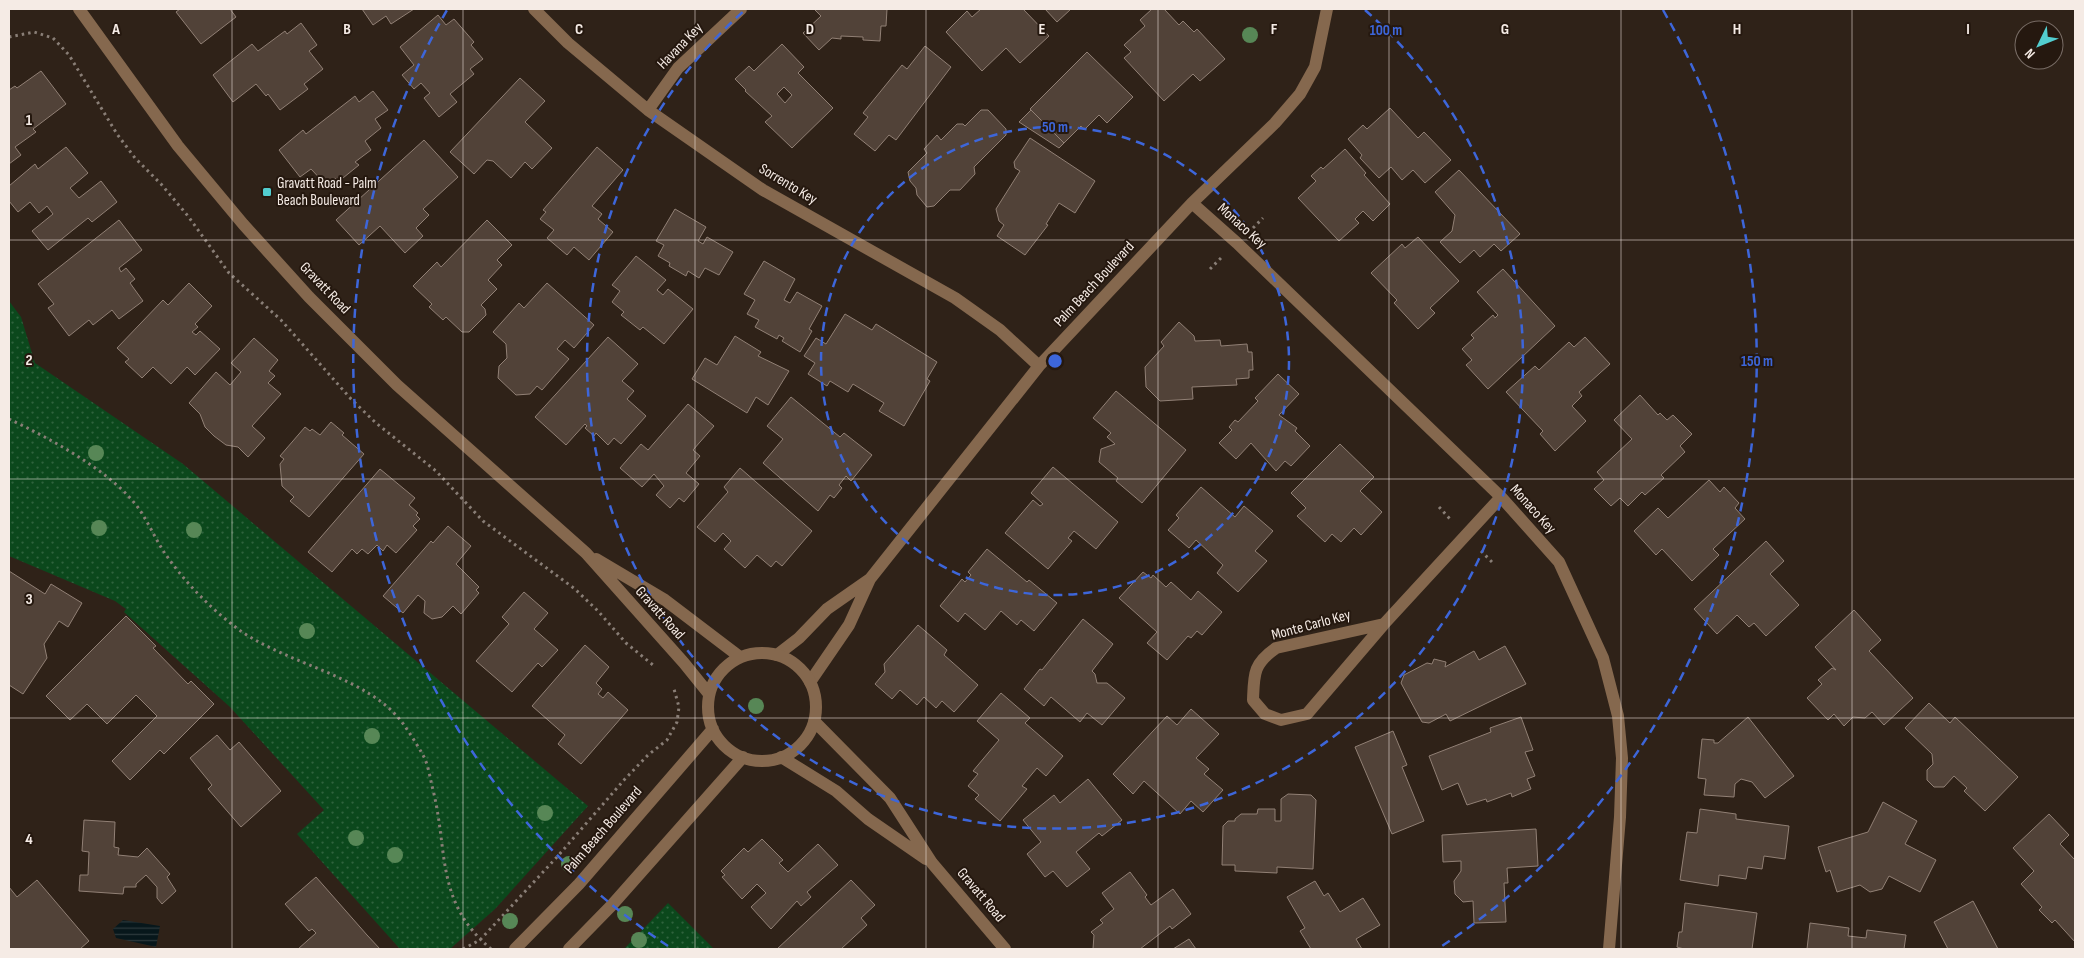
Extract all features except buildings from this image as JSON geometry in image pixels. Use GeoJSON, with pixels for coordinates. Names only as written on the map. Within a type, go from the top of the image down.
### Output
{"type":"FeatureCollection","features":[{"type":"Feature","properties":{"kind":"street","name":"Gravatt Road"},"geometry":{"type":"LineString","coordinates":[[79,9],[178,146],[243,224],[310,297],[397,385],[586,553],[684,663],[709,694]]}},
{"type":"Feature","properties":{"kind":"street","name":"Sorrento Key"},"geometry":{"type":"LineString","coordinates":[[534,9],[568,43],[648,110],[764,190],[955,298],[1000,330],[1039,366]]}},
{"type":"Feature","properties":{"kind":"street","name":"Havana Key"},"geometry":{"type":"LineString","coordinates":[[648,110],[678,68],[741,9]]}},
{"type":"Feature","properties":{"kind":"street","name":"Palm Beach Boulevard"},"geometry":{"type":"LineString","coordinates":[[810,682],[849,625],[870,579],[1039,366],[1192,203],[1275,123],[1300,94],[1315,68],[1327,9]]}},
{"type":"Feature","properties":{"kind":"street","name":"Monaco Key"},"geometry":{"type":"LineString","coordinates":[[1192,203],[1237,243],[1501,497],[1559,562],[1603,658],[1618,716],[1622,758],[1621,787],[1609,949]]}},
{"type":"Feature","properties":{"kind":"street","name":"Monte Carlo Key"},"geometry":{"type":"LineString","coordinates":[[1384,624],[1276,648],[1262,658],[1254,672],[1253,700],[1265,714],[1281,720],[1307,714],[1384,624],[1501,497]]}},
{"type":"Feature","properties":{"kind":"street","name":"Gravatt Road"},"geometry":{"type":"LineString","coordinates":[[586,553],[665,600],[740,657]]}},
{"type":"Feature","properties":{"kind":"street","name":"Palm Beach Boulevard"},"geometry":{"type":"LineString","coordinates":[[777,655],[799,638],[827,609],[870,579]]}},
{"type":"Feature","properties":{"kind":"street"},"geometry":{"type":"LineString","coordinates":[[758,653],[777,655],[790,661],[801,670],[810,682],[814,694],[814,721],[807,736],[796,748],[781,757],[756,760],[743,757],[720,741],[713,729],[708,712],[709,694],[715,679],[726,666],[740,657],[758,653]]}},
{"type":"Feature","properties":{"kind":"street","name":"Gravatt Road"},"geometry":{"type":"LineString","coordinates":[[814,721],[890,798],[932,863],[1005,949]]}},
{"type":"Feature","properties":{"kind":"street","name":"Palm Beach Boulevard"},"geometry":{"type":"LineString","coordinates":[[516,949],[579,884],[713,729]]}},
{"type":"Feature","properties":{"kind":"street"},"geometry":{"type":"LineString","coordinates":[[569,949],[612,905],[743,757]]}},
{"type":"Feature","properties":{"kind":"street","name":"Gravatt Road"},"geometry":{"type":"LineString","coordinates":[[781,757],[836,791],[868,819],[932,863]]}},
{"type":"Feature","properties":{"kind":"path"},"geometry":{"type":"LineString","coordinates":[[9,37],[34,32],[53,38],[69,55],[117,134],[188,216],[229,273],[281,320],[351,399],[376,423],[436,471],[483,522],[574,589],[598,611],[626,643],[655,666]]}},
{"type":"Feature","properties":{"kind":"path"},"geometry":{"type":"LineString","coordinates":[[9,419],[32,430],[113,480],[138,508],[165,554],[200,596],[235,627],[274,650],[374,696],[402,723],[425,758],[436,800],[447,883],[461,916],[480,940],[491,949]]}},
{"type":"Feature","properties":{"kind":"path"},"geometry":{"type":"LineString","coordinates":[[464,949],[480,940],[558,857],[624,780],[648,755],[668,740],[677,722],[679,707],[671,683]]}},
{"type":"Feature","properties":{"kind":"green space"},"geometry":{"type":"Polygon","coordinates":[[[9,301],[21,317],[35,363],[183,464],[588,806],[495,909],[450,949],[400,949],[297,834],[324,810],[230,707],[124,612],[126,609],[115,601],[9,556],[9,301]]]}},
{"type":"Feature","properties":{"kind":"green space"},"geometry":{"type":"Polygon","coordinates":[[[668,903],[714,949],[624,949],[668,903]]]}},
{"type":"Feature","properties":{"kind":"shaded area"},"geometry":{"type":"Polygon","coordinates":[[[123,920],[160,926],[156,947],[116,938],[113,929],[123,920]]]}},
{"type":"Feature","properties":{"kind":"place","name":"Gravatt Road - Palm Beach Boulevard"},"geometry":{"type":"Point","coordinates":[267,192]}}]}
